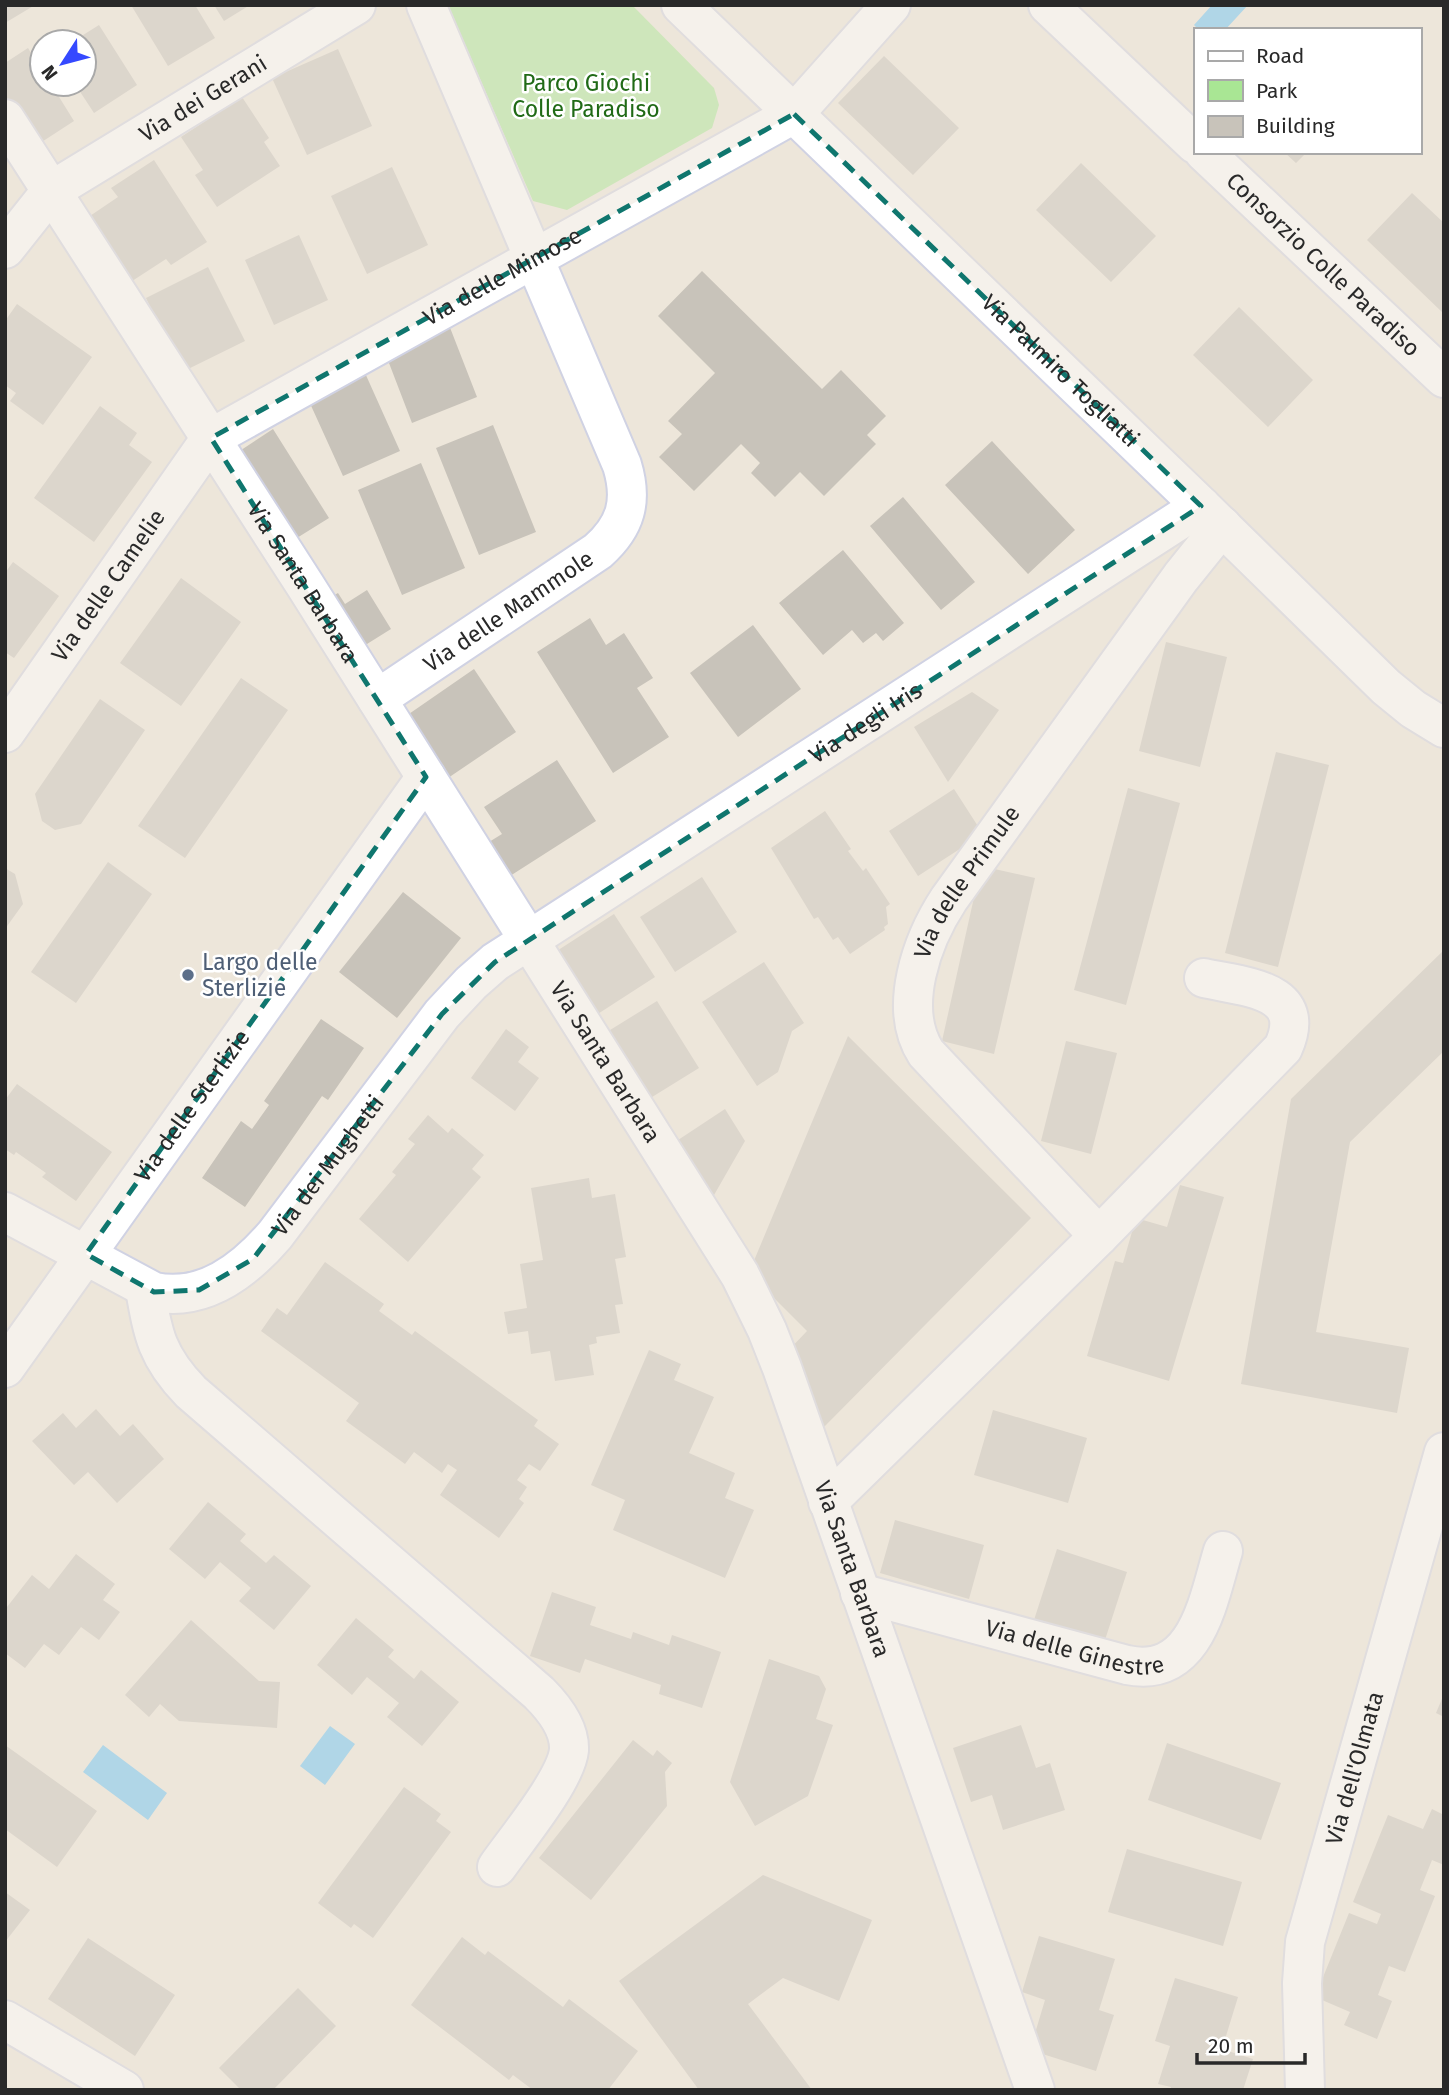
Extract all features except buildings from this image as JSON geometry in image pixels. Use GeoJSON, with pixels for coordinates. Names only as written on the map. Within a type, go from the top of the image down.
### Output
{"type":"FeatureCollection","features":[{"type":"Feature","properties":{"kind":"street","name":"Via dei Gerani"},"geometry":{"type":"LineString","coordinates":[[51,191],[356,5]]}},
{"type":"Feature","properties":{"kind":"street"},"geometry":{"type":"LineString","coordinates":[[426,5],[534,259]]}},
{"type":"Feature","properties":{"kind":"street","name":"Via Palmiro Togliatti"},"geometry":{"type":"LineString","coordinates":[[681,5],[1386,687],[1444,729]]}},
{"type":"Feature","properties":{"kind":"street"},"geometry":{"type":"LineString","coordinates":[[794,114],[891,5]]}},
{"type":"Feature","properties":{"kind":"street"},"geometry":{"type":"LineString","coordinates":[[1048,5],[1194,143]]}},
{"type":"Feature","properties":{"kind":"street","name":"Via delle Mimose"},"geometry":{"type":"LineString","coordinates":[[211,438],[794,114]]}},
{"type":"Feature","properties":{"kind":"street","name":"Via Santa Barbara"},"geometry":{"type":"LineString","coordinates":[[5,119],[530,939],[740,1275],[775,1349],[1035,2090]]}},
{"type":"Feature","properties":{"kind":"street","name":"Consorzio Colle Paradiso"},"geometry":{"type":"LineString","coordinates":[[1206,154],[1444,378]]}},
{"type":"Feature","properties":{"kind":"street"},"geometry":{"type":"LineString","coordinates":[[5,249],[51,191]]}},
{"type":"Feature","properties":{"kind":"street","name":"Via delle Mammole"},"geometry":{"type":"LineString","coordinates":[[377,699],[598,551],[620,527],[625,513],[628,496],[622,465],[534,259]]}},
{"type":"Feature","properties":{"kind":"street","name":"Via delle Camelie"},"geometry":{"type":"LineString","coordinates":[[5,733],[211,438]]}},
{"type":"Feature","properties":{"kind":"street","name":"Via degli Iris"},"geometry":{"type":"LineString","coordinates":[[530,939],[1212,516]]}},
{"type":"Feature","properties":{"kind":"street","name":"Via delle Primule"},"geometry":{"type":"LineString","coordinates":[[1099,1236],[926,1053],[916,1035],[912,1017],[918,972],[928,938],[949,900],[1181,577],[1212,516]]}},
{"type":"Feature","properties":{"kind":"street","name":"Via delle Sterlizie"},"geometry":{"type":"LineString","coordinates":[[5,1368],[426,777]]}},
{"type":"Feature","properties":{"kind":"street","name":"Via dei Mughetti"},"geometry":{"type":"LineString","coordinates":[[5,1212],[86,1254],[145,1289],[176,1295],[199,1290],[229,1278],[253,1259],[285,1223],[442,1014],[477,978],[530,939]]}},
{"type":"Feature","properties":{"kind":"street"},"geometry":{"type":"LineString","coordinates":[[828,1502],[1099,1236],[1278,1055],[1287,1038],[1291,1022],[1288,1012],[1279,1000],[1264,992],[1204,978]]}},
{"type":"Feature","properties":{"kind":"street"},"geometry":{"type":"LineString","coordinates":[[145,1289],[158,1347],[169,1367],[191,1392],[539,1693],[557,1714],[567,1737],[569,1750],[565,1763],[555,1784],[497,1867]]}},
{"type":"Feature","properties":{"kind":"street","name":"Via dell'Olmata"},"geometry":{"type":"LineString","coordinates":[[1305,2090],[1302,1983],[1304,1951],[1311,1914],[1444,1452]]}},
{"type":"Feature","properties":{"kind":"street","name":"Via delle Ginestre"},"geometry":{"type":"LineString","coordinates":[[860,1594],[1127,1665],[1154,1666],[1172,1659],[1192,1640],[1223,1551]]}},
{"type":"Feature","properties":{"kind":"street"},"geometry":{"type":"LineString","coordinates":[[5,2020],[124,2090]]}},
{"type":"Feature","properties":{"kind":"highlighted area"},"geometry":{"type":"Polygon","coordinates":[[[794,114],[1201,506],[495,962],[442,1014],[253,1259],[199,1290],[154,1292],[86,1254],[426,777],[211,438],[794,114]]]}},
{"type":"Feature","properties":{"kind":"green space","name":"Parco Giochi Colle Paradiso"},"geometry":{"type":"Polygon","coordinates":[[[448,5],[632,5],[714,88],[719,105],[712,128],[567,210],[533,201],[448,5]]]}},
{"type":"Feature","properties":{"kind":"water"},"geometry":{"type":"Polygon","coordinates":[[[1212,5],[1248,5],[1227,28],[1197,28],[1194,25],[1212,5]]]}},
{"type":"Feature","properties":{"kind":"water"},"geometry":{"type":"Polygon","coordinates":[[[330,1726],[355,1744],[325,1785],[300,1766],[330,1726]]]}},
{"type":"Feature","properties":{"kind":"water"},"geometry":{"type":"Polygon","coordinates":[[[103,1745],[167,1793],[148,1820],[83,1772],[103,1745]]]}},
{"type":"Feature","properties":{"kind":"place","name":"Largo delle Sterlizie"},"geometry":{"type":"Point","coordinates":[188,975]}}]}
